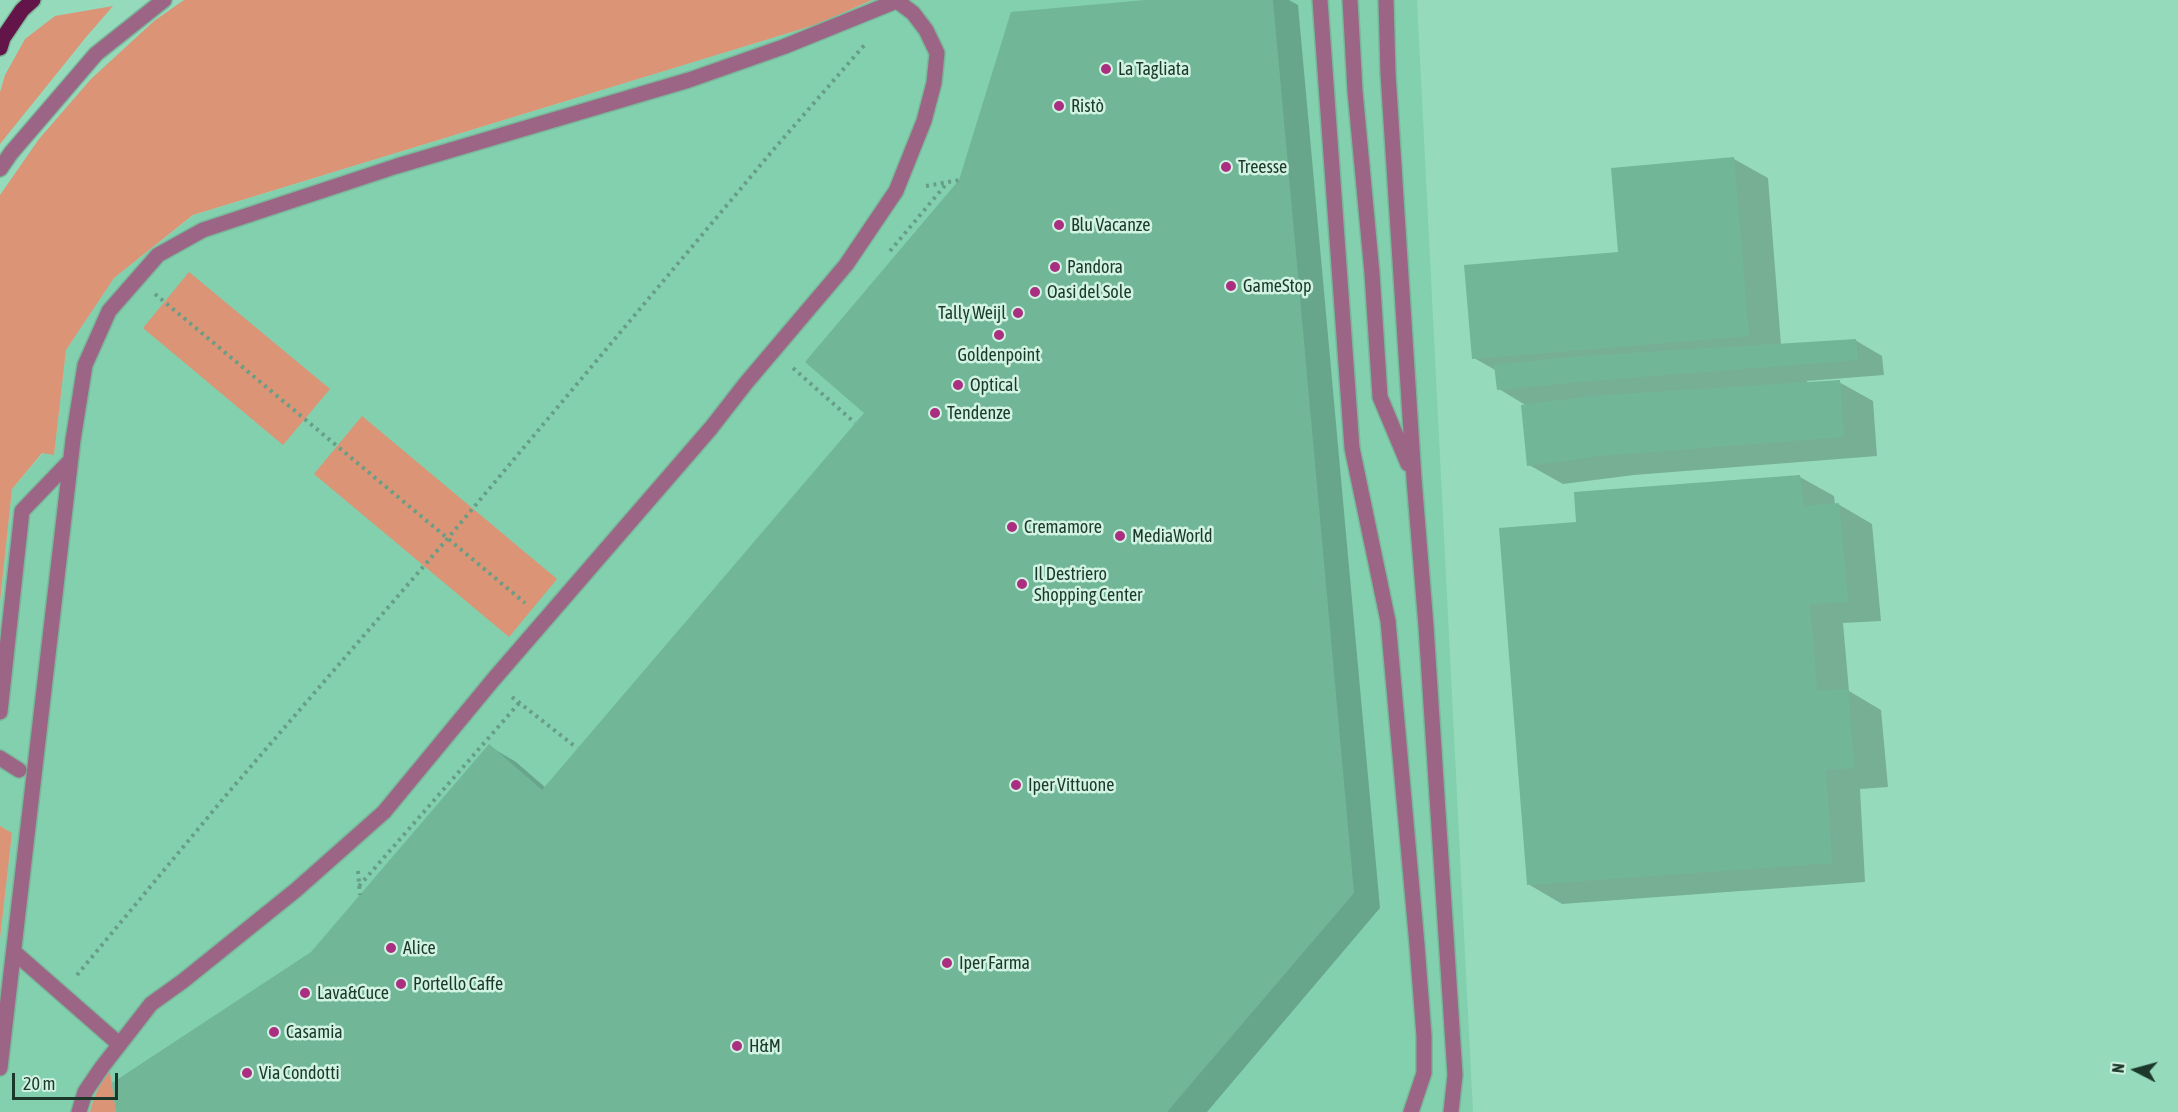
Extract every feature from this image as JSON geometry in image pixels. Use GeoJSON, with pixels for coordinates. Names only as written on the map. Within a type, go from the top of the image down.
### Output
{"type":"FeatureCollection","features":[{"type":"Feature","properties":{"kind":"main road"},"geometry":{"type":"LineString","coordinates":[[0,48],[3,38],[22,10],[33,0]]}},
{"type":"Feature","properties":{"kind":"street"},"geometry":{"type":"LineString","coordinates":[[0,169],[11,153],[96,54],[164,0]]}},
{"type":"Feature","properties":{"kind":"street"},"geometry":{"type":"LineString","coordinates":[[0,1068],[70,461],[85,365],[110,311],[158,255],[203,230],[397,166],[689,80],[783,47],[898,0],[926,30],[937,53],[934,83],[924,121],[896,191],[846,265],[711,428],[486,688],[384,812],[296,890],[151,1004],[85,1092],[79,1112]]}},
{"type":"Feature","properties":{"kind":"street"},"geometry":{"type":"LineString","coordinates":[[1320,0],[1352,448],[1388,621],[1417,945],[1424,1036],[1424,1073],[1411,1112]]}},
{"type":"Feature","properties":{"kind":"street"},"geometry":{"type":"LineString","coordinates":[[1350,0],[1355,91],[1372,273],[1380,397],[1414,479]]}},
{"type":"Feature","properties":{"kind":"street"},"geometry":{"type":"LineString","coordinates":[[1386,0],[1388,73],[1414,479],[1455,1075],[1451,1112]]}},
{"type":"Feature","properties":{"kind":"street"},"geometry":{"type":"LineString","coordinates":[[0,712],[22,512],[70,461]]}},
{"type":"Feature","properties":{"kind":"street"},"geometry":{"type":"LineString","coordinates":[[0,758],[19,770]]}},
{"type":"Feature","properties":{"kind":"street"},"geometry":{"type":"LineString","coordinates":[[14,952],[119,1044]]}},
{"type":"Feature","properties":{"kind":"path"},"geometry":{"type":"LineString","coordinates":[[62,994],[228,794],[448,538],[774,149],[868,42]]}},
{"type":"Feature","properties":{"kind":"path"},"geometry":{"type":"LineString","coordinates":[[137,279],[546,621]]}},
{"type":"Feature","properties":{"kind":"path"},"geometry":{"type":"LineString","coordinates":[[792,368],[855,423]]}},
{"type":"Feature","properties":{"kind":"path"},"geometry":{"type":"LineString","coordinates":[[506,692],[577,748]]}},
{"type":"Feature","properties":{"kind":"path"},"geometry":{"type":"LineString","coordinates":[[359,886],[520,702]]}},
{"type":"Feature","properties":{"kind":"shaded area"},"geometry":{"type":"Polygon","coordinates":[[[184,0],[872,0],[818,24],[193,215],[114,278],[66,350],[54,455],[42,453],[12,489],[0,602],[0,195],[39,139],[91,79],[154,21],[184,0]]]}},
{"type":"Feature","properties":{"kind":"shaded area","name":"Il Destriero Shopping Center"},"geometry":{"type":"Polygon","coordinates":[[[872,0],[1417,0],[1473,1112],[0,1112],[0,939],[12,833],[0,826],[0,602],[12,489],[43,453],[54,454],[66,350],[114,278],[194,215],[818,24],[872,0]]]}},
{"type":"Feature","properties":{"kind":"shaded area"},"geometry":{"type":"Polygon","coordinates":[[[113,6],[0,144],[0,92],[5,75],[25,39],[55,16],[113,6]]]}},
{"type":"Feature","properties":{"kind":"shaded area"},"geometry":{"type":"Polygon","coordinates":[[[189,272],[330,389],[283,445],[143,328],[189,272]]]}},
{"type":"Feature","properties":{"kind":"shaded area"},"geometry":{"type":"Polygon","coordinates":[[[362,416],[557,579],[509,637],[314,474],[362,416]]]}},
{"type":"Feature","properties":{"kind":"shaded area"},"geometry":{"type":"Polygon","coordinates":[[[0,826],[12,833],[0,939],[0,826]]]}},
{"type":"Feature","properties":{"kind":"shaded area"},"geometry":{"type":"Polygon","coordinates":[[[109,1066],[116,1112],[90,1112],[94,1098],[109,1066]]]}},
{"type":"Feature","properties":{"kind":"building","name":"Il Destriero Shopping Center"},"geometry":{"type":"Polygon","coordinates":[[[1145,0],[1273,0],[1354,893],[1167,1112],[116,1112],[112,1083],[311,952],[489,744],[542,790],[864,413],[805,362],[959,180],[1011,12],[1145,0]]]}},
{"type":"Feature","properties":{"kind":"building"},"geometry":{"type":"Polygon","coordinates":[[[1734,157],[1749,336],[1472,359],[1464,265],[1618,252],[1611,168],[1734,157]]]}},
{"type":"Feature","properties":{"kind":"building"},"geometry":{"type":"Polygon","coordinates":[[[1856,339],[1858,360],[1497,390],[1494,365],[1583,356],[1856,339]]]}},
{"type":"Feature","properties":{"kind":"building"},"geometry":{"type":"Polygon","coordinates":[[[1840,380],[1844,437],[1599,456],[1527,466],[1521,405],[1592,396],[1840,380]]]}},
{"type":"Feature","properties":{"kind":"building"},"geometry":{"type":"Polygon","coordinates":[[[1800,475],[1804,506],[1839,503],[1848,602],[1810,604],[1817,691],[1848,689],[1854,768],[1826,770],[1832,863],[1527,885],[1499,528],[1576,522],[1574,492],[1800,475]]]}},
{"type":"Feature","properties":{"kind":"place","name":"La Tagliata"},"geometry":{"type":"Point","coordinates":[1106,69]}},
{"type":"Feature","properties":{"kind":"place","name":"Ristò"},"geometry":{"type":"Point","coordinates":[1059,106]}},
{"type":"Feature","properties":{"kind":"place","name":"Treesse"},"geometry":{"type":"Point","coordinates":[1226,167]}},
{"type":"Feature","properties":{"kind":"place","name":"Blu Vacanze"},"geometry":{"type":"Point","coordinates":[1059,225]}},
{"type":"Feature","properties":{"kind":"place","name":"Pandora"},"geometry":{"type":"Point","coordinates":[1055,267]}},
{"type":"Feature","properties":{"kind":"place","name":"GameStop"},"geometry":{"type":"Point","coordinates":[1231,286]}},
{"type":"Feature","properties":{"kind":"place","name":"Oasi del Sole"},"geometry":{"type":"Point","coordinates":[1035,292]}},
{"type":"Feature","properties":{"kind":"place","name":"Tally Weijl"},"geometry":{"type":"Point","coordinates":[1018,313]}},
{"type":"Feature","properties":{"kind":"place","name":"Goldenpoint"},"geometry":{"type":"Point","coordinates":[999,335]}},
{"type":"Feature","properties":{"kind":"place","name":"Optical"},"geometry":{"type":"Point","coordinates":[958,385]}},
{"type":"Feature","properties":{"kind":"place","name":"Tendenze"},"geometry":{"type":"Point","coordinates":[935,413]}},
{"type":"Feature","properties":{"kind":"place","name":"Cremamore"},"geometry":{"type":"Point","coordinates":[1012,527]}},
{"type":"Feature","properties":{"kind":"place","name":"MediaWorld"},"geometry":{"type":"Point","coordinates":[1120,536]}},
{"type":"Feature","properties":{"kind":"place","name":"Il Destriero Shopping Center"},"geometry":{"type":"Point","coordinates":[1022,584]}},
{"type":"Feature","properties":{"kind":"place","name":"Iper Vittuone"},"geometry":{"type":"Point","coordinates":[1016,785]}},
{"type":"Feature","properties":{"kind":"place","name":"Alice"},"geometry":{"type":"Point","coordinates":[391,948]}},
{"type":"Feature","properties":{"kind":"place","name":"Iper Farma"},"geometry":{"type":"Point","coordinates":[947,963]}},
{"type":"Feature","properties":{"kind":"place","name":"Portello Caffe"},"geometry":{"type":"Point","coordinates":[401,984]}},
{"type":"Feature","properties":{"kind":"place","name":"Lava&Cuce"},"geometry":{"type":"Point","coordinates":[305,993]}},
{"type":"Feature","properties":{"kind":"place","name":"Casamia"},"geometry":{"type":"Point","coordinates":[274,1032]}},
{"type":"Feature","properties":{"kind":"place","name":"H&M"},"geometry":{"type":"Point","coordinates":[737,1046]}},
{"type":"Feature","properties":{"kind":"place","name":"Via Condotti"},"geometry":{"type":"Point","coordinates":[247,1073]}}]}
